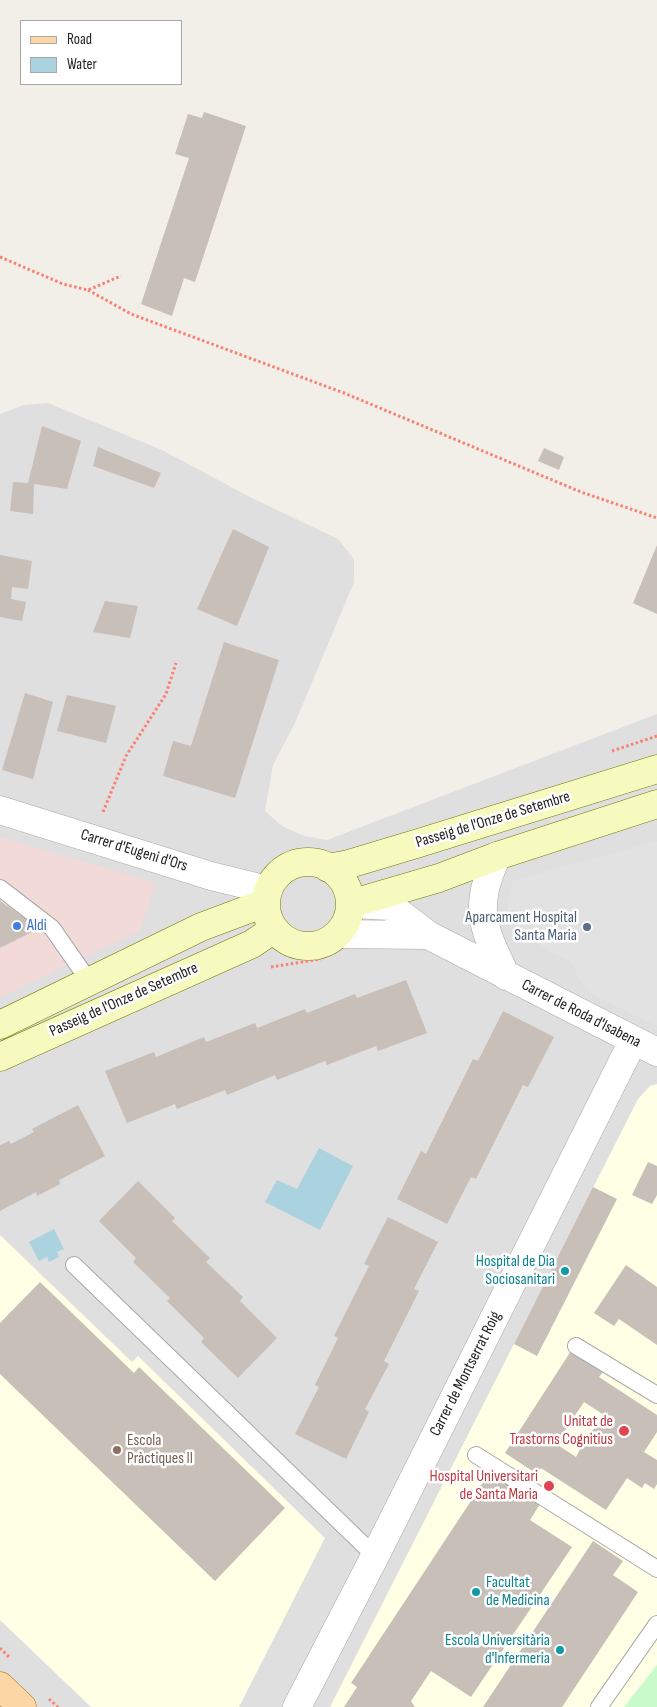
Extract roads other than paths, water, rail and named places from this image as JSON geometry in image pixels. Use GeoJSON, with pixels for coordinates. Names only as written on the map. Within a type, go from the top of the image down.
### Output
{"type":"FeatureCollection","features":[{"type":"Feature","properties":{"kind":"main road"},"geometry":{"type":"LineString","coordinates":[[0,1686],[22,1707]]}},
{"type":"Feature","properties":{"kind":"street","name":"Passeig de l'Onze de Setembre"},"geometry":{"type":"LineString","coordinates":[[328,868],[349,864],[410,846],[657,769]]}},
{"type":"Feature","properties":{"kind":"street","name":"Passeig de l'Onze de Setembre"},"geometry":{"type":"LineString","coordinates":[[350,904],[440,878],[497,856],[657,804]]}},
{"type":"Feature","properties":{"kind":"street","name":"Carrer d'Eugeni d'Ors"},"geometry":{"type":"LineString","coordinates":[[0,810],[211,876],[267,896]]}},
{"type":"Feature","properties":{"kind":"street","name":"Carrer de Roda d'Isabena"},"geometry":{"type":"LineString","coordinates":[[497,856],[486,878],[482,896],[482,919],[506,976]]}},
{"type":"Feature","properties":{"kind":"street"},"geometry":{"type":"LineString","coordinates":[[300,863],[314,863],[328,868],[344,882],[350,904],[344,925],[332,946],[325,942],[312,946],[297,945],[284,939],[274,929],[268,917],[267,896],[275,877],[286,868],[300,863]]}},
{"type":"Feature","properties":{"kind":"street","name":"Passeig de l'Onze de Setembre"},"geometry":{"type":"LineString","coordinates":[[0,1025],[267,896]]}},
{"type":"Feature","properties":{"kind":"street","name":"Carrer de Roda d'Isabena"},"geometry":{"type":"LineString","coordinates":[[350,904],[390,906],[428,935],[645,1046]]}},
{"type":"Feature","properties":{"kind":"street","name":"Passeig de l'Onze de Setembre"},"geometry":{"type":"LineString","coordinates":[[0,1056],[252,944],[274,929]]}},
{"type":"Feature","properties":{"kind":"street","name":"Carrer de Roda d'Isabena"},"geometry":{"type":"LineString","coordinates":[[332,946],[428,935]]}},
{"type":"Feature","properties":{"kind":"street","name":"Carrer de Montserrat Roig"},"geometry":{"type":"LineString","coordinates":[[298,1707],[375,1556],[645,1046]]}},
{"type":"Feature","properties":{"kind":"lane"},"geometry":{"type":"LineString","coordinates":[[0,888],[52,928],[89,981]]}},
{"type":"Feature","properties":{"kind":"lane"},"geometry":{"type":"LineString","coordinates":[[74,1265],[375,1556]]}},
{"type":"Feature","properties":{"kind":"lane"},"geometry":{"type":"LineString","coordinates":[[576,1346],[657,1395]]}},
{"type":"Feature","properties":{"kind":"lane"},"geometry":{"type":"LineString","coordinates":[[476,1455],[657,1569]]}},
{"type":"Feature","properties":{"kind":"lane"},"geometry":{"type":"LineString","coordinates":[[598,1707],[657,1624]]}},
{"type":"Feature","properties":{"kind":"water"},"geometry":{"type":"Polygon","coordinates":[[[319,1148],[353,1166],[320,1230],[265,1202],[277,1180],[297,1189],[319,1148]]]}},
{"type":"Feature","properties":{"kind":"water"},"geometry":{"type":"Polygon","coordinates":[[[54,1229],[64,1249],[57,1252],[59,1257],[49,1262],[47,1257],[39,1261],[29,1242],[54,1229]]]}},
{"type":"Feature","properties":{"kind":"place","name":"Aldi"},"geometry":{"type":"Point","coordinates":[17,926]}},
{"type":"Feature","properties":{"kind":"place","name":"Aparcament Hospital Santa Maria"},"geometry":{"type":"Point","coordinates":[587,927]}},
{"type":"Feature","properties":{"kind":"place","name":"Hospital de Dia Sociosanitari"},"geometry":{"type":"Point","coordinates":[565,1271]}},
{"type":"Feature","properties":{"kind":"place","name":"Unitat de Trastorns Cognitius"},"geometry":{"type":"Point","coordinates":[624,1431]}},
{"type":"Feature","properties":{"kind":"place","name":"Escola Pràctiques II"},"geometry":{"type":"Point","coordinates":[117,1450]}},
{"type":"Feature","properties":{"kind":"place","name":"Hospital Universitari de Santa Maria"},"geometry":{"type":"Point","coordinates":[549,1486]}},
{"type":"Feature","properties":{"kind":"place","name":"Facultat de Medicina"},"geometry":{"type":"Point","coordinates":[476,1592]}},
{"type":"Feature","properties":{"kind":"place","name":"Escola Universitària d'Infermeria"},"geometry":{"type":"Point","coordinates":[560,1650]}}]}
